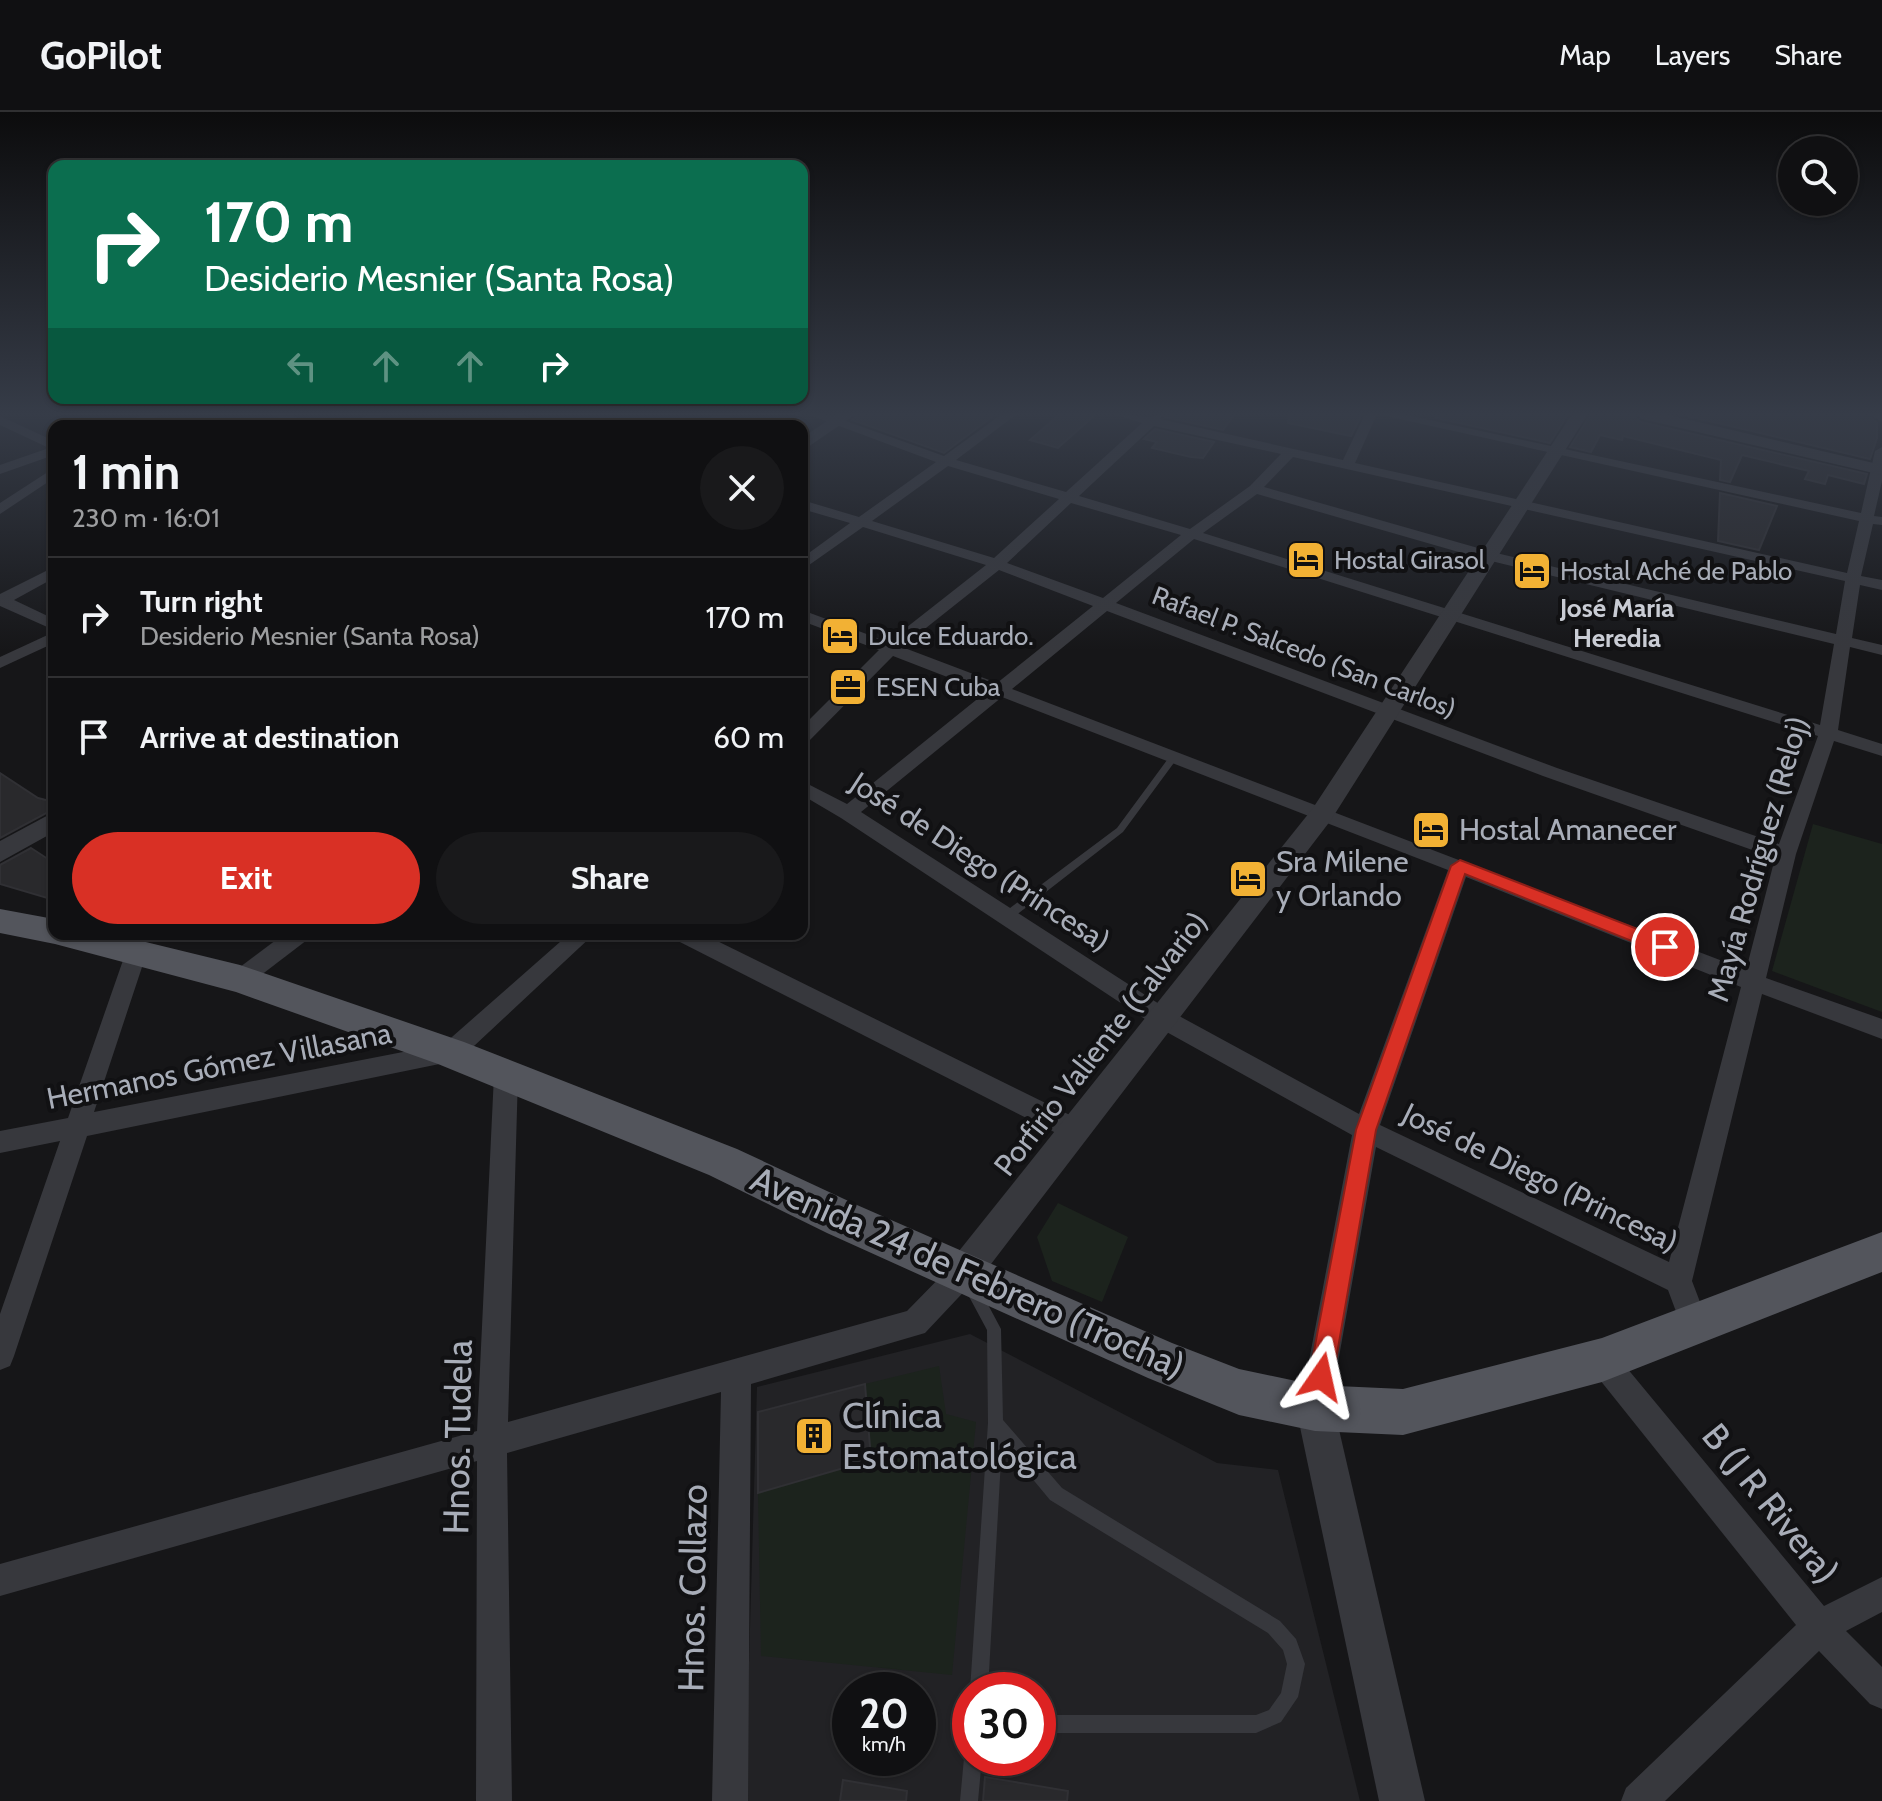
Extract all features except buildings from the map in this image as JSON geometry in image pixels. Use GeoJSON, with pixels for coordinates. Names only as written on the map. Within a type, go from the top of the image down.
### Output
{"type":"FeatureCollection","features":[{"type":"Feature","properties":{"kind":"main road"},"geometry":{"type":"LineString","coordinates":[[0,921],[48,931]]}},
{"type":"Feature","properties":{"kind":"main road","name":"Avenida 24 de Febrero (Trocha)"},"geometry":{"type":"LineString","coordinates":[[115,942],[240,979],[451,1053],[723,1162],[963,1273],[1239,1392],[1315,1408],[1403,1412],[1602,1360],[1882,1252]]}},
{"type":"Feature","properties":{"kind":"street"},"geometry":{"type":"LineString","coordinates":[[0,510],[24,493]]}},
{"type":"Feature","properties":{"kind":"street"},"geometry":{"type":"LineString","coordinates":[[808,561],[903,493]]}},
{"type":"Feature","properties":{"kind":"street"},"geometry":{"type":"LineString","coordinates":[[1057,493],[1882,750]]}},
{"type":"Feature","properties":{"kind":"street"},"geometry":{"type":"LineString","coordinates":[[808,732],[891,648],[997,564],[1072,493]]}},
{"type":"Feature","properties":{"kind":"street"},"geometry":{"type":"LineString","coordinates":[[848,813],[1192,534],[1250,493]]}},
{"type":"Feature","properties":{"kind":"street"},"geometry":{"type":"LineString","coordinates":[[1268,493],[1488,556],[1882,650]]}},
{"type":"Feature","properties":{"kind":"street"},"geometry":{"type":"LineString","coordinates":[[1467,493],[1882,585]]}},
{"type":"Feature","properties":{"kind":"street","name":"Porfirio Valiente (Calvario)"},"geometry":{"type":"LineString","coordinates":[[963,1273],[1322,814],[1528,493]]}},
{"type":"Feature","properties":{"kind":"street"},"geometry":{"type":"LineString","coordinates":[[1752,493],[1875,520]]}},
{"type":"Feature","properties":{"kind":"street","name":"Mayía Rodríguez (Reloj)"},"geometry":{"type":"LineString","coordinates":[[1678,1281],[1786,854],[1828,733],[1853,579],[1875,520],[1878,493]]}},
{"type":"Feature","properties":{"kind":"street","name":"Rafael P. Salcedo (San Carlos)"},"geometry":{"type":"LineString","coordinates":[[808,506],[997,564],[1386,711],[1786,854]]}},
{"type":"Feature","properties":{"kind":"street"},"geometry":{"type":"LineString","coordinates":[[1,600],[48,575]]}},
{"type":"Feature","properties":{"kind":"street"},"geometry":{"type":"LineString","coordinates":[[1,600],[48,622]]}},
{"type":"Feature","properties":{"kind":"street"},"geometry":{"type":"LineString","coordinates":[[808,617],[1882,1029]]}},
{"type":"Feature","properties":{"kind":"street"},"geometry":{"type":"LineString","coordinates":[[0,663],[48,640]]}},
{"type":"Feature","properties":{"kind":"street","name":"José de Diego (Princesa)"},"geometry":{"type":"LineString","coordinates":[[808,790],[848,813],[1162,1018],[1366,1130],[1678,1281],[1694,1323]]}},
{"type":"Feature","properties":{"kind":"street"},"geometry":{"type":"LineString","coordinates":[[0,853],[48,825]]}},
{"type":"Feature","properties":{"kind":"street"},"geometry":{"type":"LineString","coordinates":[[1402,1801],[1315,1408],[1366,1130],[1460,866]]}},
{"type":"Feature","properties":{"kind":"street"},"geometry":{"type":"LineString","coordinates":[[240,979],[291,940]]}},
{"type":"Feature","properties":{"kind":"street"},"geometry":{"type":"LineString","coordinates":[[451,1053],[576,940]]}},
{"type":"Feature","properties":{"kind":"street"},"geometry":{"type":"LineString","coordinates":[[696,940],[1073,1129]]}},
{"type":"Feature","properties":{"kind":"street"},"geometry":{"type":"LineString","coordinates":[[0,1356],[79,1126],[115,942]]}},
{"type":"Feature","properties":{"kind":"street","name":"Hermanos Gómez Villasana"},"geometry":{"type":"LineString","coordinates":[[0,1142],[451,1053]]}},
{"type":"Feature","properties":{"kind":"street","name":"Hnos. Tudela"},"geometry":{"type":"LineString","coordinates":[[494,1801],[492,1442],[506,1075]]}},
{"type":"Feature","properties":{"kind":"street"},"geometry":{"type":"LineString","coordinates":[[0,1580],[736,1376],[915,1323],[963,1273]]}},
{"type":"Feature","properties":{"kind":"street","name":"B (J R Rivera)"},"geometry":{"type":"LineString","coordinates":[[1602,1360],[1819,1627],[1882,1692]]}},
{"type":"Feature","properties":{"kind":"street","name":"Hnos. Collazo"},"geometry":{"type":"LineString","coordinates":[[730,1801],[736,1376]]}},
{"type":"Feature","properties":{"kind":"street"},"geometry":{"type":"LineString","coordinates":[[1639,1801],[1819,1627],[1882,1594]]}},
{"type":"Feature","properties":{"kind":"lane"},"geometry":{"type":"LineString","coordinates":[[1006,917],[1120,830],[1173,758]]}},
{"type":"Feature","properties":{"kind":"lane"},"geometry":{"type":"LineString","coordinates":[[963,1273],[994,1329],[996,1423],[980,1672]]}},
{"type":"Feature","properties":{"kind":"lane"},"geometry":{"type":"LineString","coordinates":[[996,1423],[1056,1494],[1274,1627],[1290,1645],[1296,1664],[1289,1697],[1275,1716],[1256,1724],[1056,1724]]}},
{"type":"Feature","properties":{"kind":"lane"},"geometry":{"type":"LineString","coordinates":[[969,1801],[971,1776]]}},
{"type":"Feature","properties":{"kind":"shaded area"},"geometry":{"type":"Polygon","coordinates":[[[1813,824],[1882,844],[1882,1012],[1772,971],[1813,824]]]}},
{"type":"Feature","properties":{"kind":"shaded area"},"geometry":{"type":"Polygon","coordinates":[[[1058,1203],[1128,1237],[1102,1302],[1052,1281],[1037,1237],[1058,1203]]]}},
{"type":"Feature","properties":{"kind":"shaded area"},"geometry":{"type":"Polygon","coordinates":[[[970,1334],[1217,1463],[1278,1470],[1360,1801],[745,1801],[757,1387],[970,1334]]]}},
{"type":"Feature","properties":{"kind":"shaded area"},"geometry":{"type":"Polygon","coordinates":[[[939,1366],[946,1414],[976,1422],[952,1675],[761,1656],[758,1493],[871,1460],[865,1384],[939,1366]]]}},
{"type":"Feature","properties":{"kind":"place","name":"Hostal Girasol"},"geometry":{"type":"Point","coordinates":[1306,560]}},
{"type":"Feature","properties":{"kind":"place","name":"Hostal Aché de Pablo"},"geometry":{"type":"Point","coordinates":[1532,571]}},
{"type":"Feature","properties":{"kind":"place","name":"Dulce Eduardo."},"geometry":{"type":"Point","coordinates":[840,636]}},
{"type":"Feature","properties":{"kind":"place","name":"ESEN Cuba"},"geometry":{"type":"Point","coordinates":[848,687]}},
{"type":"Feature","properties":{"kind":"place","name":"Hostal Amanecer"},"geometry":{"type":"Point","coordinates":[1431,830]}},
{"type":"Feature","properties":{"kind":"place","name":"Sra Milene y Orlando"},"geometry":{"type":"Point","coordinates":[1248,879]}},
{"type":"Feature","properties":{"kind":"place","name":"Clínica Estomatológica"},"geometry":{"type":"Point","coordinates":[814,1436]}},
{"type":"Feature","properties":{"kind":"district","name":"José María Heredia"},"geometry":{"type":"Point","coordinates":[1617,623]}},
{"type":"Feature","properties":{"kind":"route"},"geometry":{"type":"LineString","coordinates":[[1321,1377],[1366,1130],[1460,866],[1665,947]]}}]}
